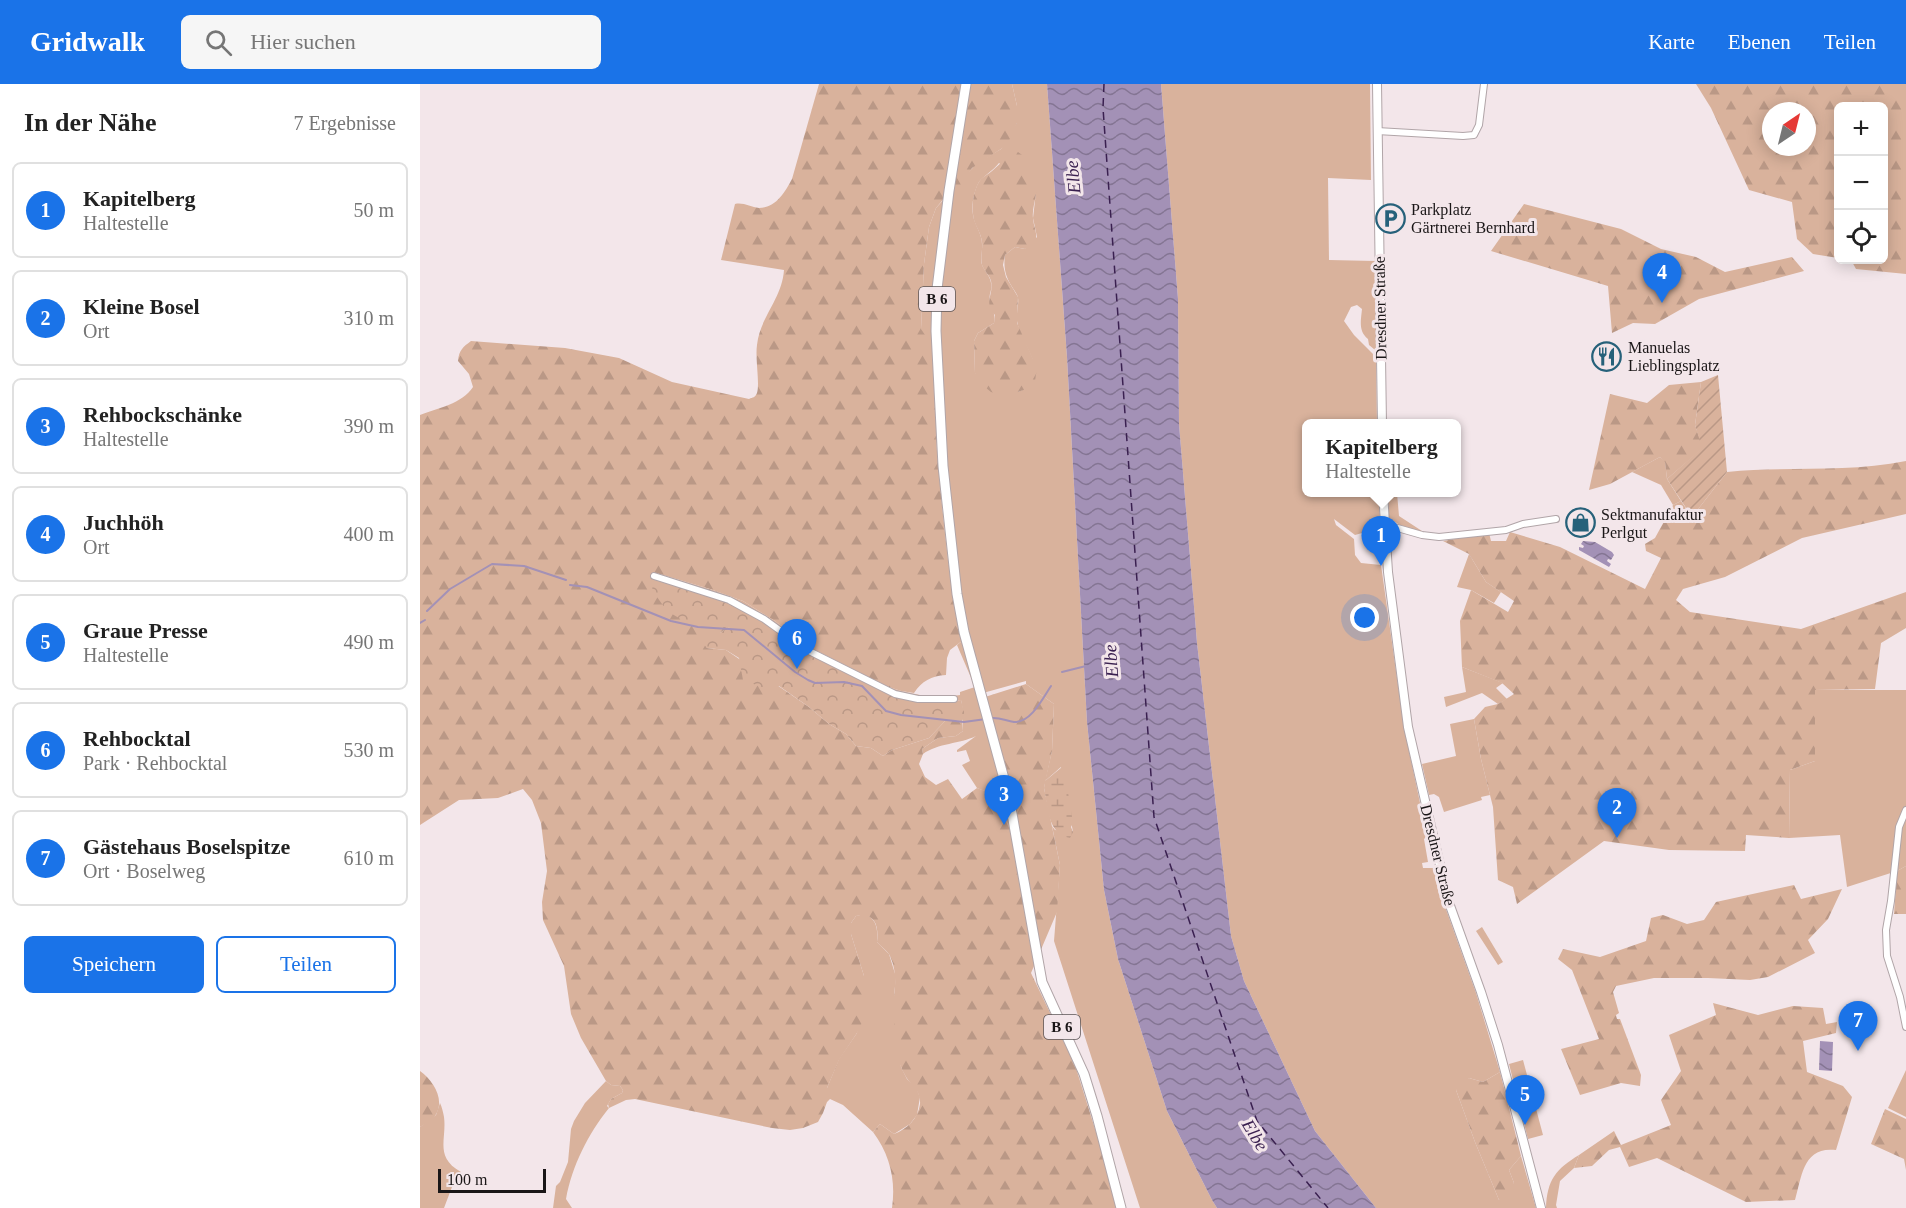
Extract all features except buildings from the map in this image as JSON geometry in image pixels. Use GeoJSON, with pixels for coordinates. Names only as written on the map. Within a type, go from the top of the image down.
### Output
{"type":"FeatureCollection","features":[{"type":"Feature","properties":{"kind":"main road","name":"B 6"},"geometry":{"type":"LineString","coordinates":[[966,84],[949,191],[937,289],[936,331],[943,466],[957,594],[964,632],[1009,796],[1042,982],[1084,1074],[1098,1116],[1121,1208]]}},
{"type":"Feature","properties":{"kind":"main road","name":"Dresdner Straße"},"geometry":{"type":"LineString","coordinates":[[1377,84],[1382,419]]}},
{"type":"Feature","properties":{"kind":"main road","name":"Dresdner Straße"},"geometry":{"type":"LineString","coordinates":[[1383,497],[1391,600],[1408,727],[1448,900],[1498,1045],[1541,1208]]}},
{"type":"Feature","properties":{"kind":"street"},"geometry":{"type":"LineString","coordinates":[[1377,132],[1474,135],[1479,125],[1484,84]]}},
{"type":"Feature","properties":{"kind":"street"},"geometry":{"type":"LineString","coordinates":[[1384,526],[1439,537],[1506,530],[1522,524],[1556,519]]}},
{"type":"Feature","properties":{"kind":"street"},"geometry":{"type":"LineString","coordinates":[[654,576],[729,600],[764,619],[807,650],[895,694],[918,699],[954,699]]}},
{"type":"Feature","properties":{"kind":"street"},"geometry":{"type":"LineString","coordinates":[[1906,810],[1899,826],[1886,930],[1887,956],[1900,997],[1906,1027]]}},
{"type":"Feature","properties":{"kind":"green space"},"geometry":{"type":"Polygon","coordinates":[[[819,84],[1012,84],[1017,106],[1017,123],[1011,138],[1001,149],[972,168],[961,186],[946,196],[936,208],[929,227],[924,264],[921,329],[933,347],[936,440],[942,505],[948,560],[962,641],[950,650],[946,675],[927,680],[914,693],[901,691],[886,686],[809,647],[775,621],[743,601],[656,573],[724,626],[730,628],[720,633],[701,633],[707,648],[726,650],[846,734],[856,746],[871,748],[883,756],[892,750],[929,738],[946,720],[962,721],[963,731],[956,736],[938,738],[922,749],[923,754],[919,764],[925,777],[936,785],[948,779],[962,799],[977,788],[1002,797],[1003,786],[985,697],[1026,684],[1054,704],[1052,751],[1044,788],[1060,865],[1057,912],[1031,973],[1075,1065],[1101,1148],[1116,1208],[892,1208],[893,1188],[888,1159],[873,1132],[880,1124],[894,1134],[903,1129],[917,1114],[920,1100],[918,1092],[904,1074],[898,1058],[894,1023],[893,966],[889,954],[877,942],[876,926],[872,918],[868,916],[856,916],[851,923],[851,934],[864,976],[865,1017],[839,1060],[827,1088],[827,1102],[818,1122],[790,1130],[772,1128],[635,1099],[626,1100],[609,1108],[608,1104],[611,1099],[623,1090],[620,1086],[611,1085],[606,1081],[581,1038],[571,1014],[564,966],[543,920],[542,902],[547,871],[541,823],[532,800],[523,789],[498,798],[459,800],[420,825],[420,415],[463,398],[473,387],[469,374],[458,361],[462,349],[471,341],[565,348],[619,358],[672,382],[749,399],[755,397],[758,389],[759,335],[779,290],[784,270],[721,260],[735,204],[759,208],[770,205],[783,194],[792,179],[819,84]]]}},
{"type":"Feature","properties":{"kind":"green space"},"geometry":{"type":"Polygon","coordinates":[[[1012,84],[1047,84],[1067,357],[1087,722],[1104,890],[1118,959],[1167,1111],[1217,1208],[1140,1208],[1054,941],[1060,865],[1052,826],[1055,830],[1073,832],[1061,767],[1045,781],[1052,751],[1054,704],[1026,684],[1026,681],[983,693],[1003,786],[1002,798],[977,788],[962,765],[970,761],[966,750],[957,752],[957,750],[976,736],[929,750],[923,754],[922,749],[938,738],[956,736],[963,731],[961,700],[953,701],[953,696],[975,687],[957,645],[962,641],[948,560],[936,440],[921,329],[924,264],[929,227],[936,208],[976,164],[1001,149],[1017,123],[1017,106],[1012,84]],[[999,163],[979,182],[973,202],[973,217],[982,241],[982,264],[990,278],[990,299],[994,317],[994,323],[978,333],[974,341],[975,373],[1018,392],[1029,386],[1034,378],[1035,370],[1020,331],[1017,318],[1018,297],[1007,277],[1004,260],[1005,255],[1015,247],[1025,249],[1037,237],[1033,218],[1036,192],[999,163]]]}},
{"type":"Feature","properties":{"kind":"green space"},"geometry":{"type":"Polygon","coordinates":[[[1161,84],[1370,84],[1371,180],[1328,178],[1329,260],[1375,261],[1377,349],[1369,345],[1363,332],[1362,309],[1357,305],[1351,307],[1344,321],[1354,335],[1376,357],[1377,419],[1302,419],[1302,497],[1379,497],[1380,528],[1355,535],[1334,519],[1336,525],[1354,539],[1355,555],[1361,563],[1381,565],[1404,727],[1427,836],[1424,839],[1428,862],[1422,863],[1423,868],[1435,868],[1443,901],[1476,993],[1500,1072],[1483,1082],[1469,1078],[1456,1090],[1499,1200],[1514,1183],[1509,1170],[1521,1156],[1536,1208],[1376,1208],[1315,1131],[1244,981],[1231,936],[1197,643],[1179,424],[1178,299],[1161,84]]]}},
{"type":"Feature","properties":{"kind":"green space"},"geometry":{"type":"Polygon","coordinates":[[[1696,84],[1906,84],[1906,274],[1856,269],[1853,264],[1888,264],[1888,102],[1834,102],[1834,257],[1813,254],[1797,239],[1792,202],[1749,190],[1711,108],[1696,84]]]}},
{"type":"Feature","properties":{"kind":"green space"},"geometry":{"type":"Polygon","coordinates":[[[1018,152],[1027,160],[1035,176],[1033,215],[1036,238],[1034,246],[1025,249],[1015,247],[1005,255],[1003,265],[1006,277],[1018,297],[1017,323],[1037,368],[1035,381],[1029,388],[1001,395],[991,392],[980,383],[975,373],[974,341],[978,333],[994,323],[995,315],[989,302],[992,286],[982,265],[982,242],[974,220],[973,204],[974,193],[981,179],[1018,152]]]}},
{"type":"Feature","properties":{"kind":"green space"},"geometry":{"type":"Polygon","coordinates":[[[1524,204],[1621,229],[1661,249],[1696,257],[1725,272],[1792,257],[1804,271],[1699,299],[1655,324],[1633,323],[1612,333],[1608,286],[1491,251],[1524,204]]]}},
{"type":"Feature","properties":{"kind":"green space"},"geometry":{"type":"Polygon","coordinates":[[[1718,375],[1727,472],[1692,517],[1667,479],[1702,448],[1695,425],[1701,382],[1718,375]]]}},
{"type":"Feature","properties":{"kind":"green space"},"geometry":{"type":"Polygon","coordinates":[[[1701,382],[1695,425],[1703,448],[1667,479],[1665,462],[1660,457],[1610,484],[1589,490],[1610,394],[1647,403],[1669,385],[1701,382]]]}},
{"type":"Feature","properties":{"kind":"green space"},"geometry":{"type":"Polygon","coordinates":[[[1660,457],[1665,461],[1667,479],[1681,501],[1673,505],[1661,485],[1632,472],[1660,457]]]}},
{"type":"Feature","properties":{"kind":"green space"},"geometry":{"type":"Polygon","coordinates":[[[1906,461],[1906,514],[1802,538],[1725,577],[1683,589],[1676,600],[1690,612],[1801,629],[1906,592],[1906,628],[1881,643],[1875,689],[1815,690],[1815,761],[1790,770],[1789,838],[1746,835],[1745,851],[1669,850],[1604,841],[1517,904],[1513,887],[1498,880],[1493,807],[1474,719],[1485,707],[1498,704],[1514,694],[1502,683],[1462,667],[1460,621],[1471,590],[1508,612],[1514,601],[1486,582],[1469,554],[1443,541],[1489,533],[1491,541],[1506,541],[1510,532],[1560,547],[1645,589],[1661,558],[1646,551],[1645,544],[1655,538],[1673,505],[1681,501],[1692,517],[1727,472],[1862,467],[1906,461]]]}},
{"type":"Feature","properties":{"kind":"green space"},"geometry":{"type":"Polygon","coordinates":[[[1388,497],[1397,497],[1399,516],[1425,533],[1400,525],[1389,518],[1388,497]]]}},
{"type":"Feature","properties":{"kind":"green space"},"geometry":{"type":"Polygon","coordinates":[[[1469,554],[1486,582],[1501,592],[1494,603],[1471,590],[1457,587],[1469,554]]]}},
{"type":"Feature","properties":{"kind":"green space"},"geometry":{"type":"Polygon","coordinates":[[[655,573],[743,601],[775,621],[809,647],[886,686],[920,695],[953,696],[953,701],[961,700],[965,716],[962,721],[946,720],[929,738],[892,750],[883,756],[871,748],[856,746],[846,734],[779,686],[769,690],[743,680],[739,658],[726,650],[707,648],[700,640],[701,633],[720,633],[730,628],[684,621],[667,611],[652,590],[655,573]]]}},
{"type":"Feature","properties":{"kind":"green space"},"geometry":{"type":"Polygon","coordinates":[[[1462,667],[1503,683],[1496,688],[1507,699],[1498,704],[1482,693],[1446,707],[1444,697],[1466,692],[1462,667]]]}},
{"type":"Feature","properties":{"kind":"green space"},"geometry":{"type":"Polygon","coordinates":[[[1815,690],[1906,690],[1906,866],[1847,887],[1840,835],[1789,838],[1790,770],[1815,761],[1815,690]]]}},
{"type":"Feature","properties":{"kind":"green space"},"geometry":{"type":"Polygon","coordinates":[[[1474,719],[1490,795],[1481,797],[1482,800],[1444,812],[1439,797],[1434,794],[1429,795],[1422,764],[1456,756],[1450,724],[1474,719]]]}},
{"type":"Feature","properties":{"kind":"green space"},"geometry":{"type":"Polygon","coordinates":[[[1062,767],[1073,823],[1070,838],[1062,835],[1053,825],[1044,788],[1045,781],[1062,767]]]}},
{"type":"Feature","properties":{"kind":"green space"},"geometry":{"type":"Polygon","coordinates":[[[1906,866],[1906,914],[1894,914],[1897,871],[1906,866]]]}},
{"type":"Feature","properties":{"kind":"green space"},"geometry":{"type":"Polygon","coordinates":[[[1794,885],[1801,899],[1842,889],[1828,919],[1808,940],[1815,953],[1768,977],[1750,980],[1654,978],[1616,986],[1613,992],[1619,1013],[1616,1015],[1617,1019],[1620,1019],[1641,1075],[1640,1086],[1621,1083],[1580,1095],[1561,1049],[1599,1039],[1572,970],[1558,959],[1563,949],[1600,957],[1646,941],[1651,918],[1663,915],[1687,924],[1704,920],[1716,902],[1794,885]]]}},
{"type":"Feature","properties":{"kind":"green space"},"geometry":{"type":"Polygon","coordinates":[[[865,914],[874,922],[877,929],[877,942],[889,954],[896,977],[895,1027],[901,1067],[920,1097],[917,1115],[910,1124],[894,1134],[880,1124],[873,1132],[843,1105],[830,1099],[827,1102],[827,1088],[839,1059],[857,1033],[864,976],[851,934],[851,923],[856,916],[865,914]]]}},
{"type":"Feature","properties":{"kind":"green space"},"geometry":{"type":"Polygon","coordinates":[[[1482,927],[1503,962],[1498,965],[1476,931],[1482,927]]]}},
{"type":"Feature","properties":{"kind":"green space"},"geometry":{"type":"Polygon","coordinates":[[[1713,1003],[1758,1015],[1793,1006],[1823,1008],[1826,1024],[1837,1022],[1836,1033],[1803,1041],[1807,1072],[1843,1086],[1852,1097],[1836,1150],[1825,1150],[1810,1158],[1802,1173],[1795,1200],[1746,1202],[1657,1158],[1629,1167],[1620,1147],[1609,1150],[1592,1166],[1574,1168],[1579,1155],[1614,1131],[1621,1145],[1671,1125],[1661,1100],[1681,1071],[1669,1035],[1716,1015],[1713,1003]]]}},
{"type":"Feature","properties":{"kind":"green space"},"geometry":{"type":"Polygon","coordinates":[[[1523,1060],[1543,1135],[1528,1139],[1509,1064],[1523,1060]]]}},
{"type":"Feature","properties":{"kind":"green space"},"geometry":{"type":"Polygon","coordinates":[[[1906,1070],[1906,1117],[1888,1108],[1906,1070]]]}},
{"type":"Feature","properties":{"kind":"green space"},"geometry":{"type":"Polygon","coordinates":[[[420,1071],[433,1085],[439,1097],[439,1103],[435,1116],[420,1127],[420,1071]]]}},
{"type":"Feature","properties":{"kind":"green space"},"geometry":{"type":"Polygon","coordinates":[[[1500,1072],[1521,1156],[1509,1170],[1514,1183],[1510,1196],[1499,1200],[1456,1090],[1458,1082],[1469,1078],[1483,1082],[1500,1072]]]}},
{"type":"Feature","properties":{"kind":"green space"},"geometry":{"type":"Polygon","coordinates":[[[606,1081],[611,1085],[620,1086],[622,1093],[611,1099],[607,1106],[609,1108],[594,1129],[577,1163],[566,1199],[572,1208],[553,1208],[556,1186],[568,1162],[571,1129],[574,1121],[585,1103],[606,1081]]]}},
{"type":"Feature","properties":{"kind":"green space"},"geometry":{"type":"Polygon","coordinates":[[[440,1103],[444,1117],[445,1154],[447,1160],[461,1172],[455,1179],[444,1208],[420,1208],[420,1127],[436,1115],[440,1103]]]}},
{"type":"Feature","properties":{"kind":"green space"},"geometry":{"type":"Polygon","coordinates":[[[1885,1109],[1906,1119],[1906,1170],[1904,1159],[1871,1144],[1885,1109]]]}},
{"type":"Feature","properties":{"kind":"green space"},"geometry":{"type":"Polygon","coordinates":[[[1579,1155],[1574,1168],[1560,1181],[1557,1208],[1546,1208],[1548,1190],[1554,1176],[1564,1165],[1579,1155]]]}},
{"type":"Feature","properties":{"kind":"water","name":"Elbe"},"geometry":{"type":"Polygon","coordinates":[[[1047,84],[1161,84],[1178,299],[1179,424],[1197,643],[1231,936],[1244,981],[1315,1131],[1376,1208],[1217,1208],[1167,1111],[1118,959],[1104,890],[1087,722],[1067,357],[1047,84]]]}},
{"type":"Feature","properties":{"kind":"water"},"geometry":{"type":"Polygon","coordinates":[[[1583,541],[1595,542],[1612,552],[1614,555],[1611,560],[1607,561],[1611,564],[1609,567],[1579,550],[1579,547],[1584,546],[1581,544],[1583,541]]]}},
{"type":"Feature","properties":{"kind":"water"},"geometry":{"type":"Polygon","coordinates":[[[1820,1041],[1833,1042],[1832,1071],[1819,1070],[1820,1041]]]}},
{"type":"Feature","properties":{"kind":"waterway"},"geometry":{"type":"LineString","coordinates":[[427,611],[450,589],[492,564],[524,566],[566,580]]}},
{"type":"Feature","properties":{"kind":"waterway"},"geometry":{"type":"LineString","coordinates":[[570,585],[587,587],[671,621],[698,627],[744,630],[808,680],[815,683],[844,682],[862,686],[886,711],[901,715],[964,722],[986,719]]}},
{"type":"Feature","properties":{"kind":"waterway"},"geometry":{"type":"LineString","coordinates":[[420,623],[425,620]]}},
{"type":"Feature","properties":{"kind":"waterway"},"geometry":{"type":"LineString","coordinates":[[1062,672],[1086,666]]}},
{"type":"Feature","properties":{"kind":"waterway"},"geometry":{"type":"LineString","coordinates":[[991,718],[1014,722],[1026,718],[1036,709],[1051,686]]}},
{"type":"Feature","properties":{"kind":"ferry route"},"geometry":{"type":"LineString","coordinates":[[1104,84],[1103,108],[1154,817],[1257,1121],[1328,1208]]}},
{"type":"Feature","properties":{"kind":"place","name":"Parkplatz Gärtnerei Bernhard"},"geometry":{"type":"Point","coordinates":[1390,218]}},
{"type":"Feature","properties":{"kind":"place","name":"Juchhöh"},"geometry":{"type":"Point","coordinates":[1662,303]}},
{"type":"Feature","properties":{"kind":"place","name":"Manuelas Lieblingsplatz"},"geometry":{"type":"Point","coordinates":[1607,356]}},
{"type":"Feature","properties":{"kind":"place","name":"Sektmanufaktur Perlgut"},"geometry":{"type":"Point","coordinates":[1580,523]}},
{"type":"Feature","properties":{"kind":"place","name":"Kapitelberg"},"geometry":{"type":"Point","coordinates":[1381,566]}},
{"type":"Feature","properties":{"kind":"place","name":"Rehbocktal"},"geometry":{"type":"Point","coordinates":[797,669]}},
{"type":"Feature","properties":{"kind":"place","name":"Rehbockschänke"},"geometry":{"type":"Point","coordinates":[1004,825]}},
{"type":"Feature","properties":{"kind":"place","name":"Kleine Bosel"},"geometry":{"type":"Point","coordinates":[1617,838]}},
{"type":"Feature","properties":{"kind":"place","name":"Gästehaus Boselspitze"},"geometry":{"type":"Point","coordinates":[1858,1051]}},
{"type":"Feature","properties":{"kind":"place","name":"Graue Presse"},"geometry":{"type":"Point","coordinates":[1525,1125]}}]}
